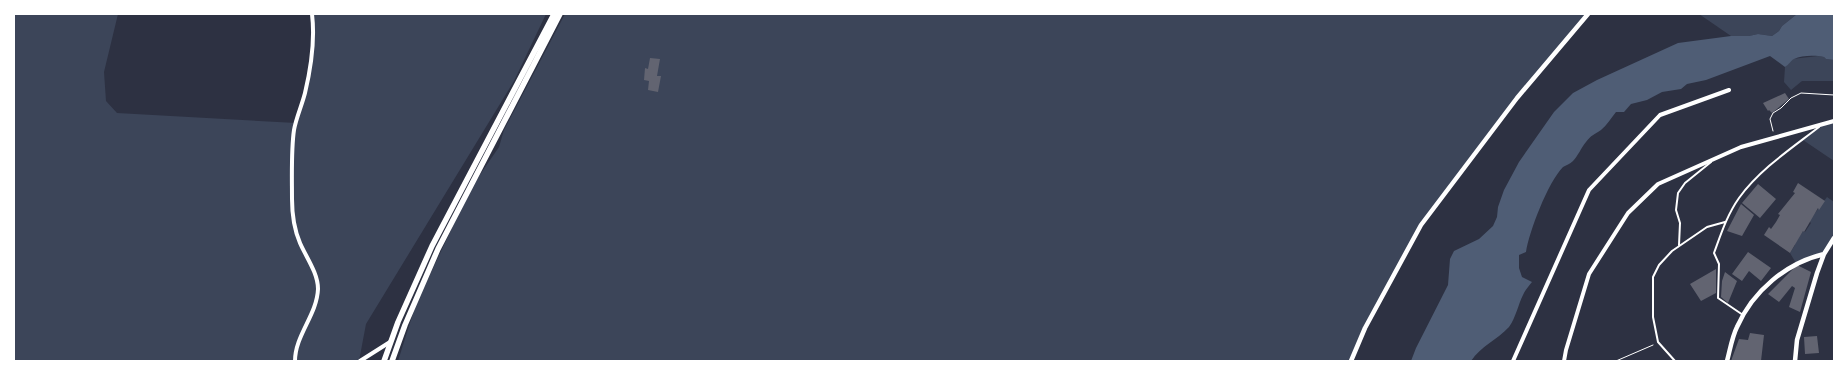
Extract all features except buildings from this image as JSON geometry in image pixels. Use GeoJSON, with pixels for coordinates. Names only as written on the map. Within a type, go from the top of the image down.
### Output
{"type":"FeatureCollection","features":[{"type":"Feature","properties":{"kind":"main road"},"geometry":{"type":"LineString","coordinates":[[384,361],[390,342],[432,246],[554,14]]}},
{"type":"Feature","properties":{"kind":"main road"},"geometry":{"type":"LineString","coordinates":[[392,361],[405,325],[438,249],[560,14]]}},
{"type":"Feature","properties":{"kind":"street"},"geometry":{"type":"LineString","coordinates":[[295,361],[295,355],[303,331],[316,304],[318,288],[293,223],[292,198],[294,130],[305,92],[312,56],[312,14]]}},
{"type":"Feature","properties":{"kind":"street"},"geometry":{"type":"LineString","coordinates":[[1351,361],[1365,328],[1421,225],[1517,98],[1588,14]]}},
{"type":"Feature","properties":{"kind":"street"},"geometry":{"type":"LineString","coordinates":[[1513,361],[1589,190],[1660,115],[1729,90]]}},
{"type":"Feature","properties":{"kind":"street"},"geometry":{"type":"LineString","coordinates":[[1564,361],[1589,274],[1628,213],[1658,184],[1741,147],[1834,120]]}},
{"type":"Feature","properties":{"kind":"street"},"geometry":{"type":"LineString","coordinates":[[1795,361],[1797,340],[1820,262],[1834,238]]}},
{"type":"Feature","properties":{"kind":"street"},"geometry":{"type":"LineString","coordinates":[[1727,361],[1736,329],[1743,315],[1758,296],[1779,274],[1796,263],[1824,254]]}},
{"type":"Feature","properties":{"kind":"street"},"geometry":{"type":"LineString","coordinates":[[360,361],[390,342]]}},
{"type":"Feature","properties":{"kind":"lane"},"geometry":{"type":"LineString","coordinates":[[1743,315],[1718,298],[1719,264],[1714,253],[1725,222],[1739,198],[1757,177],[1825,122]]}},
{"type":"Feature","properties":{"kind":"lane"},"geometry":{"type":"LineString","coordinates":[[1679,246],[1680,223],[1676,210],[1678,193],[1685,182],[1712,160]]}},
{"type":"Feature","properties":{"kind":"lane"},"geometry":{"type":"LineString","coordinates":[[1675,361],[1658,342],[1653,317],[1654,277],[1659,265],[1672,251],[1707,227],[1725,222]]}},
{"type":"Feature","properties":{"kind":"path"},"geometry":{"type":"LineString","coordinates":[[1775,137],[1770,119],[1791,98],[1801,93],[1834,95]]}},
{"type":"Feature","properties":{"kind":"path"},"geometry":{"type":"LineString","coordinates":[[1616,361],[1658,342]]}},
{"type":"Feature","properties":{"kind":"shaded area"},"geometry":{"type":"Polygon","coordinates":[[[14,14],[118,14],[104,72],[106,101],[117,113],[296,123],[312,56],[312,14],[546,14],[514,81],[366,324],[359,361],[14,361],[14,14]]]}},
{"type":"Feature","properties":{"kind":"shaded area"},"geometry":{"type":"Polygon","coordinates":[[[565,14],[1588,14],[1517,98],[1421,225],[1365,328],[1351,361],[398,361],[416,304],[463,205],[475,182],[499,147],[504,130],[565,14]]]}},
{"type":"Feature","properties":{"kind":"shaded area"},"geometry":{"type":"Polygon","coordinates":[[[1699,14],[1797,14],[1772,36],[1758,34],[1731,36],[1699,14]]]}},
{"type":"Feature","properties":{"kind":"shaded area"},"geometry":{"type":"Polygon","coordinates":[[[1797,14],[1834,14],[1834,60],[1821,56],[1805,56],[1793,60],[1785,67],[1770,56],[1706,80],[1687,84],[1681,89],[1662,92],[1647,100],[1631,104],[1624,112],[1616,112],[1603,128],[1588,140],[1573,161],[1563,167],[1557,174],[1545,195],[1535,220],[1526,252],[1519,255],[1519,268],[1522,277],[1532,282],[1524,293],[1509,327],[1479,351],[1471,361],[1411,361],[1448,285],[1450,259],[1454,251],[1479,239],[1493,226],[1504,190],[1519,162],[1554,112],[1573,93],[1678,43],[1731,36],[1758,34],[1772,36],[1797,14]]]}},
{"type":"Feature","properties":{"kind":"shaded area"},"geometry":{"type":"Polygon","coordinates":[[[1818,56],[1834,60],[1834,81],[1802,81],[1791,90],[1784,82],[1785,67],[1792,59],[1818,56]]]}},
{"type":"Feature","properties":{"kind":"shaded area"},"geometry":{"type":"Polygon","coordinates":[[[1834,121],[1834,161],[1803,140],[1825,122],[1834,121]]]}},
{"type":"Feature","properties":{"kind":"shaded area"},"geometry":{"type":"Polygon","coordinates":[[[1827,197],[1834,202],[1834,238],[1824,254],[1796,263],[1790,253],[1794,244],[1803,231],[1805,232],[1811,223],[1809,221],[1827,197]]]}}]}
